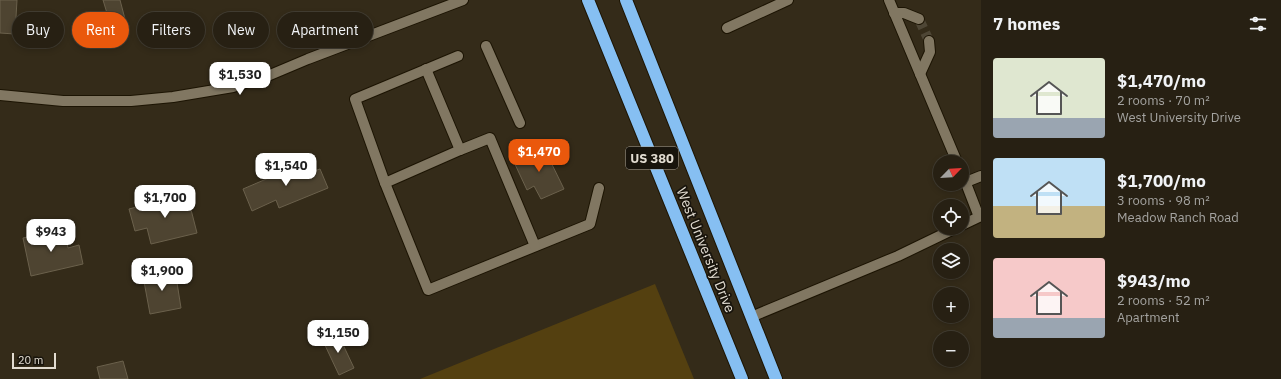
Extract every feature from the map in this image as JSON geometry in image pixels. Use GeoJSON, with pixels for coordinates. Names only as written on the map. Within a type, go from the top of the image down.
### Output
{"type":"FeatureCollection","features":[{"type":"Feature","properties":{"kind":"highway","name":"West University Drive"},"geometry":{"type":"LineString","coordinates":[[588,0],[742,379]]}},
{"type":"Feature","properties":{"kind":"highway","name":"West University Drive"},"geometry":{"type":"LineString","coordinates":[[626,0],[776,379]]}},
{"type":"Feature","properties":{"kind":"street"},"geometry":{"type":"LineString","coordinates":[[0,95],[63,101],[131,101],[173,97],[233,86],[270,75],[461,0]]}},
{"type":"Feature","properties":{"kind":"street"},"geometry":{"type":"LineString","coordinates":[[727,28],[788,0]]}},
{"type":"Feature","properties":{"kind":"street"},"geometry":{"type":"LineString","coordinates":[[889,0],[954,155]]}},
{"type":"Feature","properties":{"kind":"street"},"geometry":{"type":"LineString","coordinates":[[894,13],[904,13],[919,20]]}},
{"type":"Feature","properties":{"kind":"street"},"geometry":{"type":"LineString","coordinates":[[920,74],[930,52],[929,41]]}},
{"type":"Feature","properties":{"kind":"street"},"geometry":{"type":"LineString","coordinates":[[486,46],[520,123]]}},
{"type":"Feature","properties":{"kind":"street"},"geometry":{"type":"LineString","coordinates":[[458,56],[354,99],[428,290],[590,224],[599,188]]}},
{"type":"Feature","properties":{"kind":"street"},"geometry":{"type":"LineString","coordinates":[[426,69],[460,150]]}},
{"type":"Feature","properties":{"kind":"street"},"geometry":{"type":"LineString","coordinates":[[386,183],[490,138],[535,246]]}},
{"type":"Feature","properties":{"kind":"street"},"geometry":{"type":"LineString","coordinates":[[969,177],[981,176]]}},
{"type":"Feature","properties":{"kind":"street"},"geometry":{"type":"LineString","coordinates":[[969,190],[980,217],[969,222]]}},
{"type":"Feature","properties":{"kind":"street"},"geometry":{"type":"LineString","coordinates":[[751,317],[898,256],[942,235]]}},
{"type":"Feature","properties":{"kind":"shaded area"},"geometry":{"type":"Polygon","coordinates":[[[655,284],[694,379],[420,379],[655,284]]]}},
{"type":"Feature","properties":{"kind":"building"},"geometry":{"type":"Polygon","coordinates":[[[0,0],[17,0],[16,12],[12,12],[12,34],[0,33],[0,0]]]}},
{"type":"Feature","properties":{"kind":"building"},"geometry":{"type":"Polygon","coordinates":[[[103,0],[120,0],[123,12],[107,12],[103,0]]]}},
{"type":"Feature","properties":{"kind":"building"},"geometry":{"type":"Polygon","coordinates":[[[543,146],[564,189],[541,199],[534,186],[527,190],[513,160],[543,146]]]}},
{"type":"Feature","properties":{"kind":"building"},"geometry":{"type":"Polygon","coordinates":[[[306,162],[311,172],[320,169],[328,188],[279,208],[276,200],[252,211],[243,189],[306,162]]]}},
{"type":"Feature","properties":{"kind":"building"},"geometry":{"type":"Polygon","coordinates":[[[187,194],[197,233],[151,244],[147,228],[135,231],[129,209],[187,194]]]}},
{"type":"Feature","properties":{"kind":"building"},"geometry":{"type":"Polygon","coordinates":[[[64,229],[68,248],[79,245],[83,264],[31,276],[23,238],[64,229]]]}},
{"type":"Feature","properties":{"kind":"building"},"geometry":{"type":"Polygon","coordinates":[[[175,270],[181,308],[150,314],[143,276],[175,270]]]}},
{"type":"Feature","properties":{"kind":"building"},"geometry":{"type":"Polygon","coordinates":[[[338,334],[354,368],[339,375],[323,341],[338,334]]]}},
{"type":"Feature","properties":{"kind":"building"},"geometry":{"type":"Polygon","coordinates":[[[123,361],[128,379],[100,379],[97,367],[123,361]]]}},
{"type":"Feature","properties":{"kind":"tunnel"},"geometry":{"type":"LineString","coordinates":[[919,19],[929,41]]}}]}
